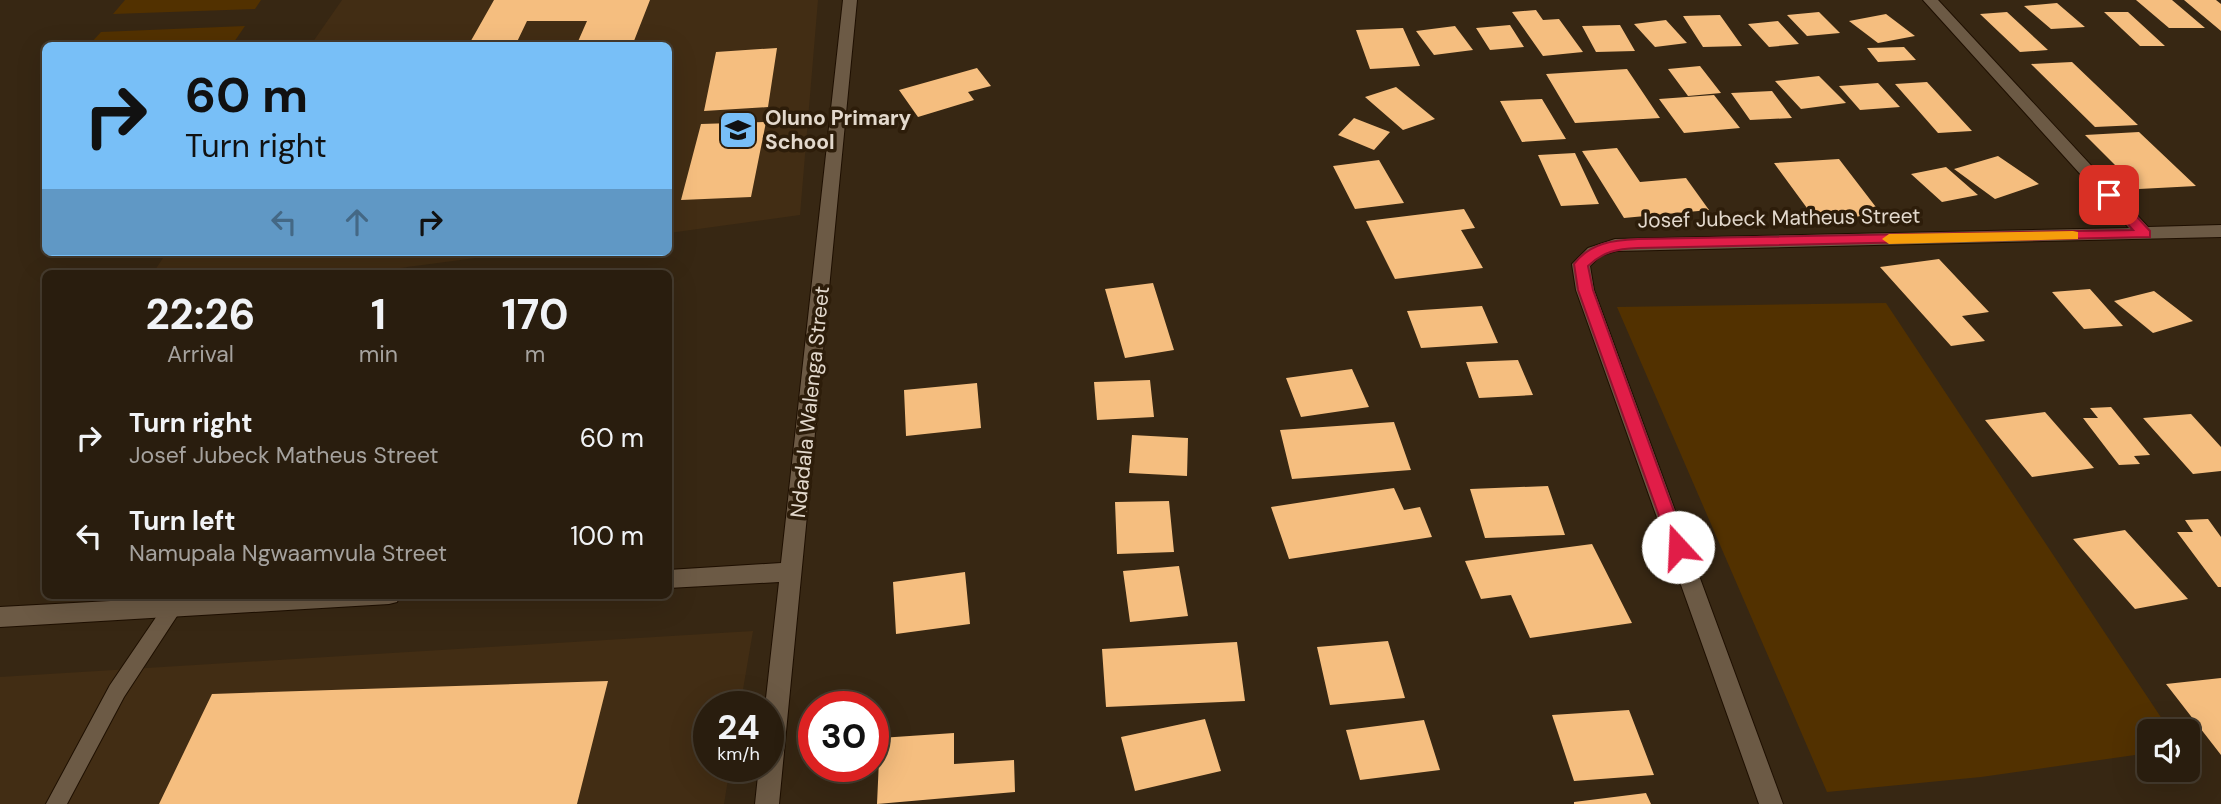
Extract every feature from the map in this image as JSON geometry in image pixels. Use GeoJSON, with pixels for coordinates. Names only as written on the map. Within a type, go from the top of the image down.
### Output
{"type":"FeatureCollection","features":[{"type":"Feature","properties":{"kind":"street","name":"Ndadala Walenga Street"},"geometry":{"type":"LineString","coordinates":[[767,804],[850,0]]}},
{"type":"Feature","properties":{"kind":"street"},"geometry":{"type":"LineString","coordinates":[[1930,0],[2145,234]]}},
{"type":"Feature","properties":{"kind":"street","name":"Josef Jubeck Matheus Street"},"geometry":{"type":"LineString","coordinates":[[1771,804],[1585,290],[1581,264],[1594,252],[1615,245],[2221,231]]}},
{"type":"Feature","properties":{"kind":"street"},"geometry":{"type":"LineString","coordinates":[[672,579],[792,572]]}},
{"type":"Feature","properties":{"kind":"street"},"geometry":{"type":"LineString","coordinates":[[0,617],[317,599]]}},
{"type":"Feature","properties":{"kind":"lane"},"geometry":{"type":"LineString","coordinates":[[56,804],[117,691],[173,607]]}},
{"type":"Feature","properties":{"kind":"shaded area"},"geometry":{"type":"Polygon","coordinates":[[[125,0],[261,0],[255,9],[113,14],[125,0]]]}},
{"type":"Feature","properties":{"kind":"shaded area","name":"Oluno Primary School"},"geometry":{"type":"Polygon","coordinates":[[[342,0],[818,0],[800,215],[672,233],[672,42],[313,42],[342,0]]]}},
{"type":"Feature","properties":{"kind":"shaded area"},"geometry":{"type":"Polygon","coordinates":[[[245,26],[234,42],[92,42],[101,32],[245,26]]]}},
{"type":"Feature","properties":{"kind":"shaded area"},"geometry":{"type":"Polygon","coordinates":[[[164,256],[491,256],[385,270],[155,270],[164,256]]]}},
{"type":"Feature","properties":{"kind":"shaded area"},"geometry":{"type":"Polygon","coordinates":[[[1886,303],[2162,719],[2137,719],[2137,755],[1981,777],[1827,792],[1617,307],[1886,303]]]}},
{"type":"Feature","properties":{"kind":"shaded area"},"geometry":{"type":"Polygon","coordinates":[[[753,631],[743,691],[693,691],[693,782],[728,782],[724,804],[0,804],[0,677],[753,631]]]}},
{"type":"Feature","properties":{"kind":"building"},"geometry":{"type":"Polygon","coordinates":[[[494,0],[650,0],[634,42],[578,42],[587,21],[527,21],[517,42],[470,42],[494,0]]]}},
{"type":"Feature","properties":{"kind":"building"},"geometry":{"type":"Polygon","coordinates":[[[2136,0],[2172,0],[2205,28],[2169,28],[2136,0]]]}},
{"type":"Feature","properties":{"kind":"building"},"geometry":{"type":"Polygon","coordinates":[[[2184,0],[2216,0],[2221,4],[2221,31],[2184,0]]]}},
{"type":"Feature","properties":{"kind":"building"},"geometry":{"type":"Polygon","coordinates":[[[2057,3],[2085,27],[2051,29],[2024,6],[2057,3]]]}},
{"type":"Feature","properties":{"kind":"building"},"geometry":{"type":"Polygon","coordinates":[[[1536,10],[1543,20],[1559,19],[1583,52],[1543,56],[1512,12],[1536,10]]]}},
{"type":"Feature","properties":{"kind":"building"},"geometry":{"type":"Polygon","coordinates":[[[1819,12],[1840,33],[1807,36],[1787,15],[1819,12]]]}},
{"type":"Feature","properties":{"kind":"building"},"geometry":{"type":"Polygon","coordinates":[[[2007,12],[2048,50],[2020,52],[1980,14],[2007,12]]]}},
{"type":"Feature","properties":{"kind":"building"},"geometry":{"type":"Polygon","coordinates":[[[2104,12],[2128,12],[2165,46],[2140,46],[2104,12]]]}},
{"type":"Feature","properties":{"kind":"building"},"geometry":{"type":"Polygon","coordinates":[[[1886,14],[1915,36],[1878,43],[1849,21],[1886,14]]]}},
{"type":"Feature","properties":{"kind":"building"},"geometry":{"type":"Polygon","coordinates":[[[1720,15],[1742,46],[1703,47],[1683,16],[1720,15]]]}},
{"type":"Feature","properties":{"kind":"building"},"geometry":{"type":"Polygon","coordinates":[[[1666,20],[1687,43],[1655,47],[1634,24],[1666,20]]]}},
{"type":"Feature","properties":{"kind":"building"},"geometry":{"type":"Polygon","coordinates":[[[1778,21],[1799,44],[1769,47],[1748,24],[1778,21]]]}},
{"type":"Feature","properties":{"kind":"building"},"geometry":{"type":"Polygon","coordinates":[[[1510,25],[1524,47],[1490,50],[1476,28],[1510,25]]]}},
{"type":"Feature","properties":{"kind":"building"},"geometry":{"type":"Polygon","coordinates":[[[1620,25],[1635,51],[1596,52],[1582,26],[1620,25]]]}},
{"type":"Feature","properties":{"kind":"building"},"geometry":{"type":"Polygon","coordinates":[[[1455,26],[1473,50],[1434,55],[1416,31],[1455,26]]]}},
{"type":"Feature","properties":{"kind":"building"},"geometry":{"type":"Polygon","coordinates":[[[1403,28],[1420,66],[1370,69],[1356,30],[1403,28]]]}},
{"type":"Feature","properties":{"kind":"building"},"geometry":{"type":"Polygon","coordinates":[[[1904,47],[1916,60],[1878,62],[1867,48],[1904,47]]]}},
{"type":"Feature","properties":{"kind":"building"},"geometry":{"type":"Polygon","coordinates":[[[777,48],[768,107],[704,111],[716,52],[777,48]]]}},
{"type":"Feature","properties":{"kind":"building"},"geometry":{"type":"Polygon","coordinates":[[[2072,62],[2138,125],[2095,127],[2031,64],[2072,62]]]}},
{"type":"Feature","properties":{"kind":"building"},"geometry":{"type":"Polygon","coordinates":[[[1700,66],[1721,93],[1688,96],[1668,69],[1700,66]]]}},
{"type":"Feature","properties":{"kind":"building"},"geometry":{"type":"Polygon","coordinates":[[[977,68],[991,86],[968,92],[974,100],[918,117],[899,90],[977,68]]]}},
{"type":"Feature","properties":{"kind":"building"},"geometry":{"type":"Polygon","coordinates":[[[1627,69],[1660,118],[1575,123],[1546,74],[1627,69]]]}},
{"type":"Feature","properties":{"kind":"building"},"geometry":{"type":"Polygon","coordinates":[[[1819,76],[1846,103],[1801,109],[1775,81],[1819,76]]]}},
{"type":"Feature","properties":{"kind":"building"},"geometry":{"type":"Polygon","coordinates":[[[1927,82],[1972,131],[1938,133],[1895,84],[1927,82]]]}},
{"type":"Feature","properties":{"kind":"building"},"geometry":{"type":"Polygon","coordinates":[[[1878,83],[1900,107],[1860,110],[1839,86],[1878,83]]]}},
{"type":"Feature","properties":{"kind":"building"},"geometry":{"type":"Polygon","coordinates":[[[1396,87],[1435,119],[1403,130],[1365,97],[1396,87]]]}},
{"type":"Feature","properties":{"kind":"building"},"geometry":{"type":"Polygon","coordinates":[[[1772,91],[1792,118],[1750,120],[1731,93],[1772,91]]]}},
{"type":"Feature","properties":{"kind":"building"},"geometry":{"type":"Polygon","coordinates":[[[1714,95],[1740,128],[1684,133],[1659,99],[1714,95]]]}},
{"type":"Feature","properties":{"kind":"building"},"geometry":{"type":"Polygon","coordinates":[[[1542,99],[1566,139],[1522,142],[1500,101],[1542,99]]]}},
{"type":"Feature","properties":{"kind":"building"},"geometry":{"type":"Polygon","coordinates":[[[1354,118],[1390,132],[1374,150],[1338,135],[1354,118]]]}},
{"type":"Feature","properties":{"kind":"building"},"geometry":{"type":"Polygon","coordinates":[[[766,122],[751,197],[681,200],[701,124],[766,122]]]}},
{"type":"Feature","properties":{"kind":"building"},"geometry":{"type":"Polygon","coordinates":[[[2139,132],[2196,186],[2139,189],[2085,135],[2139,132]]]}},
{"type":"Feature","properties":{"kind":"building"},"geometry":{"type":"Polygon","coordinates":[[[1617,148],[1640,182],[1686,178],[1709,210],[1624,218],[1582,151],[1617,148]]]}},
{"type":"Feature","properties":{"kind":"building"},"geometry":{"type":"Polygon","coordinates":[[[1575,153],[1599,204],[1561,206],[1538,155],[1575,153]]]}},
{"type":"Feature","properties":{"kind":"building"},"geometry":{"type":"Polygon","coordinates":[[[1998,156],[2039,184],[1995,199],[1954,169],[1998,156]]]}},
{"type":"Feature","properties":{"kind":"building"},"geometry":{"type":"Polygon","coordinates":[[[1839,159],[1882,215],[1815,219],[1774,163],[1839,159]]]}},
{"type":"Feature","properties":{"kind":"building"},"geometry":{"type":"Polygon","coordinates":[[[1379,160],[1404,203],[1355,209],[1333,166],[1379,160]]]}},
{"type":"Feature","properties":{"kind":"building"},"geometry":{"type":"Polygon","coordinates":[[[1946,167],[1978,195],[1942,202],[1911,174],[1946,167]]]}},
{"type":"Feature","properties":{"kind":"building"},"geometry":{"type":"Polygon","coordinates":[[[1464,209],[1475,228],[1461,230],[1483,268],[1395,279],[1366,221],[1464,209]]]}},
{"type":"Feature","properties":{"kind":"building"},"geometry":{"type":"Polygon","coordinates":[[[1939,259],[1989,312],[1962,316],[1985,341],[1951,346],[1880,267],[1939,259]]]}},
{"type":"Feature","properties":{"kind":"building"},"geometry":{"type":"Polygon","coordinates":[[[1153,283],[1174,350],[1125,358],[1105,289],[1153,283]]]}},
{"type":"Feature","properties":{"kind":"building"},"geometry":{"type":"Polygon","coordinates":[[[2090,289],[2123,326],[2084,329],[2052,292],[2090,289]]]}},
{"type":"Feature","properties":{"kind":"building"},"geometry":{"type":"Polygon","coordinates":[[[2154,291],[2193,321],[2153,333],[2114,301],[2154,291]]]}},
{"type":"Feature","properties":{"kind":"building"},"geometry":{"type":"Polygon","coordinates":[[[1482,306],[1498,343],[1421,348],[1407,311],[1482,306]]]}},
{"type":"Feature","properties":{"kind":"building"},"geometry":{"type":"Polygon","coordinates":[[[1518,360],[1533,395],[1479,398],[1466,362],[1518,360]]]}},
{"type":"Feature","properties":{"kind":"building"},"geometry":{"type":"Polygon","coordinates":[[[1352,369],[1369,407],[1301,417],[1286,378],[1352,369]]]}},
{"type":"Feature","properties":{"kind":"building"},"geometry":{"type":"Polygon","coordinates":[[[1150,380],[1154,417],[1097,420],[1094,382],[1150,380]]]}},
{"type":"Feature","properties":{"kind":"building"},"geometry":{"type":"Polygon","coordinates":[[[977,383],[981,428],[906,436],[904,390],[977,383]]]}},
{"type":"Feature","properties":{"kind":"building"},"geometry":{"type":"Polygon","coordinates":[[[2111,407],[2150,455],[2134,456],[2140,464],[2119,465],[2083,418],[2098,418],[2090,408],[2111,407]]]}},
{"type":"Feature","properties":{"kind":"building"},"geometry":{"type":"Polygon","coordinates":[[[2045,412],[2094,468],[2032,477],[1985,420],[2045,412]]]}},
{"type":"Feature","properties":{"kind":"building"},"geometry":{"type":"Polygon","coordinates":[[[2191,414],[2221,447],[2221,471],[2193,474],[2143,418],[2191,414]]]}},
{"type":"Feature","properties":{"kind":"building"},"geometry":{"type":"Polygon","coordinates":[[[1394,422],[1411,470],[1292,479],[1280,430],[1394,422]]]}},
{"type":"Feature","properties":{"kind":"building"},"geometry":{"type":"Polygon","coordinates":[[[1132,435],[1188,438],[1187,476],[1129,473],[1132,435]]]}},
{"type":"Feature","properties":{"kind":"building"},"geometry":{"type":"Polygon","coordinates":[[[1548,486],[1565,535],[1485,538],[1470,489],[1548,486]]]}},
{"type":"Feature","properties":{"kind":"building"},"geometry":{"type":"Polygon","coordinates":[[[1394,488],[1404,510],[1420,507],[1432,537],[1289,559],[1271,507],[1394,488]]]}},
{"type":"Feature","properties":{"kind":"building"},"geometry":{"type":"Polygon","coordinates":[[[1169,501],[1174,552],[1117,554],[1115,502],[1169,501]]]}},
{"type":"Feature","properties":{"kind":"building"},"geometry":{"type":"Polygon","coordinates":[[[2208,519],[2221,537],[2221,587],[2218,587],[2177,532],[2193,532],[2185,520],[2208,519]]]}},
{"type":"Feature","properties":{"kind":"building"},"geometry":{"type":"Polygon","coordinates":[[[2125,530],[2188,599],[2135,609],[2073,539],[2125,530]]]}},
{"type":"Feature","properties":{"kind":"building"},"geometry":{"type":"Polygon","coordinates":[[[1592,544],[1632,623],[1530,638],[1511,595],[1481,599],[1465,561],[1592,544]]]}},
{"type":"Feature","properties":{"kind":"building"},"geometry":{"type":"Polygon","coordinates":[[[1179,566],[1188,616],[1130,622],[1123,571],[1179,566]]]}},
{"type":"Feature","properties":{"kind":"building"},"geometry":{"type":"Polygon","coordinates":[[[965,572],[970,624],[896,634],[893,582],[965,572]]]}},
{"type":"Feature","properties":{"kind":"building"},"geometry":{"type":"Polygon","coordinates":[[[1388,641],[1405,698],[1330,705],[1317,647],[1388,641]]]}},
{"type":"Feature","properties":{"kind":"building"},"geometry":{"type":"Polygon","coordinates":[[[1237,642],[1245,701],[1106,707],[1102,649],[1237,642]]]}},
{"type":"Feature","properties":{"kind":"building"},"geometry":{"type":"Polygon","coordinates":[[[2221,678],[2221,755],[2200,728],[2200,719],[2193,719],[2166,684],[2221,678]]]}},
{"type":"Feature","properties":{"kind":"building"},"geometry":{"type":"Polygon","coordinates":[[[608,681],[577,804],[159,804],[212,694],[608,681]]]}},
{"type":"Feature","properties":{"kind":"building"},"geometry":{"type":"Polygon","coordinates":[[[1629,710],[1654,775],[1574,781],[1552,715],[1629,710]]]}},
{"type":"Feature","properties":{"kind":"building"},"geometry":{"type":"Polygon","coordinates":[[[1205,719],[1221,771],[1135,791],[1121,737],[1205,719]]]}},
{"type":"Feature","properties":{"kind":"building"},"geometry":{"type":"Polygon","coordinates":[[[1424,720],[1440,770],[1360,780],[1346,730],[1424,720]]]}},
{"type":"Feature","properties":{"kind":"building"},"geometry":{"type":"Polygon","coordinates":[[[954,733],[954,764],[1014,760],[1015,792],[877,804],[878,782],[889,782],[889,737],[954,733]]]}},
{"type":"Feature","properties":{"kind":"building"},"geometry":{"type":"Polygon","coordinates":[[[1646,793],[1651,804],[1574,804],[1574,802],[1646,793]]]}},
{"type":"Feature","properties":{"kind":"slow traffic"},"geometry":{"type":"LineString","coordinates":[[1889,239],[2073,236]]}},
{"type":"Feature","properties":{"kind":"place","name":"Oluno Primary School"},"geometry":{"type":"Point","coordinates":[738,130]}},
{"type":"Feature","properties":{"kind":"route"},"geometry":{"type":"LineString","coordinates":[[1678,547],[1585,290],[1581,264],[1594,252],[1615,245],[1638,244],[2145,234],[2109,195]]}}]}
